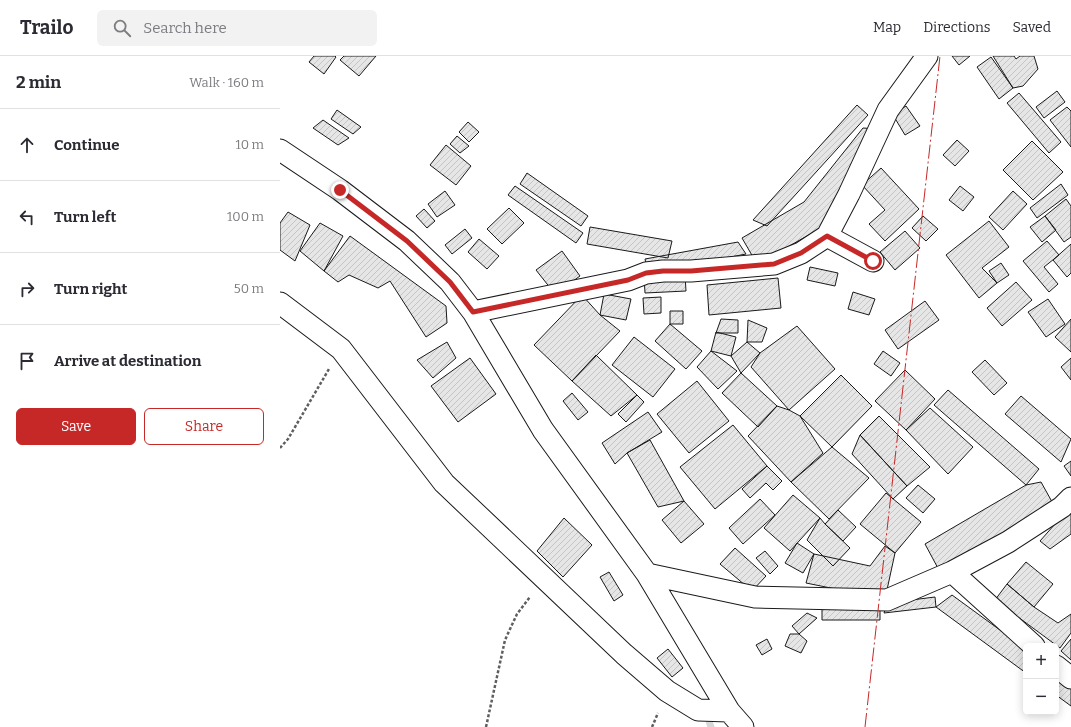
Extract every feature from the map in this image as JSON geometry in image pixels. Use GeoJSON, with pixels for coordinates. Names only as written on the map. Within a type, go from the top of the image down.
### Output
{"type":"FeatureCollection","features":[{"type":"Feature","properties":{"kind":"street"},"geometry":{"type":"LineString","coordinates":[[473,312],[628,280],[646,273],[774,264],[801,253],[827,236],[849,194],[888,110],[927,56]]}},
{"type":"Feature","properties":{"kind":"street"},"geometry":{"type":"LineString","coordinates":[[280,150],[340,190],[407,241],[450,282],[473,312],[543,430],[647,574],[729,711],[743,727]]}},
{"type":"Feature","properties":{"kind":"street"},"geometry":{"type":"LineString","coordinates":[[827,236],[873,261]]}},
{"type":"Feature","properties":{"kind":"street"},"geometry":{"type":"LineString","coordinates":[[280,303],[341,349],[444,483],[624,654],[667,691],[698,710],[729,711]]}},
{"type":"Feature","properties":{"kind":"street"},"geometry":{"type":"LineString","coordinates":[[647,574],[755,597],[887,600],[952,572],[1008,542],[1062,507],[1071,498]]}},
{"type":"Feature","properties":{"kind":"street"},"geometry":{"type":"LineString","coordinates":[[952,572],[1031,643]]}},
{"type":"Feature","properties":{"kind":"street"},"geometry":{"type":"LineString","coordinates":[[1059,668],[1071,678]]}},
{"type":"Feature","properties":{"kind":"path"},"geometry":{"type":"LineString","coordinates":[[280,448],[288,439],[341,349]]}},
{"type":"Feature","properties":{"kind":"path"},"geometry":{"type":"LineString","coordinates":[[486,727],[505,640],[517,614],[544,578]]}},
{"type":"Feature","properties":{"kind":"building"},"geometry":{"type":"Polygon","coordinates":[[[314,56],[336,57],[324,74],[309,62],[314,56]]]}},
{"type":"Feature","properties":{"kind":"building"},"geometry":{"type":"Polygon","coordinates":[[[344,56],[376,56],[359,76],[340,60],[344,56]]]}},
{"type":"Feature","properties":{"kind":"building"},"geometry":{"type":"Polygon","coordinates":[[[952,56],[970,56],[959,65],[952,56]]]}},
{"type":"Feature","properties":{"kind":"building"},"geometry":{"type":"Polygon","coordinates":[[[993,56],[1014,56],[1016,59],[1020,56],[1034,56],[1038,69],[1023,86],[1013,88],[993,56]]]}},
{"type":"Feature","properties":{"kind":"building"},"geometry":{"type":"Polygon","coordinates":[[[991,57],[1013,88],[999,99],[977,67],[991,57]]]}},
{"type":"Feature","properties":{"kind":"building"},"geometry":{"type":"Polygon","coordinates":[[[1057,91],[1065,102],[1044,118],[1036,107],[1057,91]]]}},
{"type":"Feature","properties":{"kind":"building"},"geometry":{"type":"Polygon","coordinates":[[[1019,93],[1061,142],[1049,153],[1007,103],[1019,93]]]}},
{"type":"Feature","properties":{"kind":"building"},"geometry":{"type":"Polygon","coordinates":[[[857,105],[868,115],[767,226],[753,220],[857,105]]]}},
{"type":"Feature","properties":{"kind":"building"},"geometry":{"type":"Polygon","coordinates":[[[906,106],[920,126],[905,135],[893,115],[906,106]]]}},
{"type":"Feature","properties":{"kind":"building"},"geometry":{"type":"Polygon","coordinates":[[[1067,107],[1071,111],[1071,147],[1050,120],[1067,107]]]}},
{"type":"Feature","properties":{"kind":"building"},"geometry":{"type":"Polygon","coordinates":[[[337,110],[361,127],[353,134],[331,119],[337,110]]]}},
{"type":"Feature","properties":{"kind":"building"},"geometry":{"type":"Polygon","coordinates":[[[323,120],[349,138],[338,145],[313,128],[323,120]]]}},
{"type":"Feature","properties":{"kind":"building"},"geometry":{"type":"Polygon","coordinates":[[[468,122],[479,132],[469,142],[459,132],[468,122]]]}},
{"type":"Feature","properties":{"kind":"building"},"geometry":{"type":"Polygon","coordinates":[[[863,128],[877,129],[825,226],[757,264],[742,238],[804,202],[863,128]]]}},
{"type":"Feature","properties":{"kind":"building"},"geometry":{"type":"Polygon","coordinates":[[[457,136],[469,146],[460,153],[450,144],[457,136]]]}},
{"type":"Feature","properties":{"kind":"building"},"geometry":{"type":"Polygon","coordinates":[[[957,140],[969,151],[955,166],[943,155],[957,140]]]}},
{"type":"Feature","properties":{"kind":"building"},"geometry":{"type":"Polygon","coordinates":[[[1032,141],[1063,172],[1033,200],[1003,170],[1032,141]]]}},
{"type":"Feature","properties":{"kind":"building"},"geometry":{"type":"Polygon","coordinates":[[[446,145],[471,166],[456,185],[430,165],[446,145]]]}},
{"type":"Feature","properties":{"kind":"building"},"geometry":{"type":"Polygon","coordinates":[[[881,168],[919,209],[885,241],[869,224],[885,210],[862,185],[881,168]]]}},
{"type":"Feature","properties":{"kind":"building"},"geometry":{"type":"Polygon","coordinates":[[[527,173],[588,216],[581,226],[520,184],[527,173]]]}},
{"type":"Feature","properties":{"kind":"building"},"geometry":{"type":"Polygon","coordinates":[[[1061,184],[1068,195],[1037,218],[1030,208],[1061,184]]]}},
{"type":"Feature","properties":{"kind":"building"},"geometry":{"type":"Polygon","coordinates":[[[515,186],[583,233],[576,243],[508,195],[515,186]]]}},
{"type":"Feature","properties":{"kind":"building"},"geometry":{"type":"Polygon","coordinates":[[[960,186],[974,197],[963,211],[949,200],[960,186]]]}},
{"type":"Feature","properties":{"kind":"building"},"geometry":{"type":"Polygon","coordinates":[[[445,191],[455,205],[437,217],[428,204],[445,191]]]}},
{"type":"Feature","properties":{"kind":"building"},"geometry":{"type":"Polygon","coordinates":[[[1013,191],[1027,204],[1003,230],[989,217],[1013,191]]]}},
{"type":"Feature","properties":{"kind":"building"},"geometry":{"type":"Polygon","coordinates":[[[1066,199],[1071,206],[1071,237],[1064,242],[1045,216],[1066,199]]]}},
{"type":"Feature","properties":{"kind":"building"},"geometry":{"type":"Polygon","coordinates":[[[509,208],[524,223],[502,244],[487,229],[509,208]]]}},
{"type":"Feature","properties":{"kind":"building"},"geometry":{"type":"Polygon","coordinates":[[[424,209],[435,221],[427,228],[416,216],[424,209]]]}},
{"type":"Feature","properties":{"kind":"building"},"geometry":{"type":"Polygon","coordinates":[[[288,212],[310,225],[295,261],[280,250],[280,223],[288,212]]]}},
{"type":"Feature","properties":{"kind":"building"},"geometry":{"type":"Polygon","coordinates":[[[923,216],[938,229],[926,241],[912,228],[923,216]]]}},
{"type":"Feature","properties":{"kind":"building"},"geometry":{"type":"Polygon","coordinates":[[[1045,216],[1056,230],[1042,242],[1030,227],[1045,216]]]}},
{"type":"Feature","properties":{"kind":"building"},"geometry":{"type":"Polygon","coordinates":[[[989,221],[1009,247],[982,268],[997,283],[979,298],[946,255],[989,221]]]}},
{"type":"Feature","properties":{"kind":"building"},"geometry":{"type":"Polygon","coordinates":[[[320,223],[343,236],[324,271],[300,251],[320,223]]]}},
{"type":"Feature","properties":{"kind":"building"},"geometry":{"type":"Polygon","coordinates":[[[590,227],[672,241],[668,258],[587,244],[590,227]]]}},
{"type":"Feature","properties":{"kind":"building"},"geometry":{"type":"Polygon","coordinates":[[[465,229],[472,238],[452,254],[445,245],[465,229]]]}},
{"type":"Feature","properties":{"kind":"building"},"geometry":{"type":"Polygon","coordinates":[[[905,231],[920,248],[895,270],[880,252],[905,231]]]}},
{"type":"Feature","properties":{"kind":"building"},"geometry":{"type":"Polygon","coordinates":[[[350,236],[446,306],[447,323],[426,337],[390,281],[378,288],[349,275],[338,282],[324,271],[350,236]]]}},
{"type":"Feature","properties":{"kind":"building"},"geometry":{"type":"Polygon","coordinates":[[[479,239],[499,256],[487,269],[468,252],[479,239]]]}},
{"type":"Feature","properties":{"kind":"building"},"geometry":{"type":"Polygon","coordinates":[[[1047,241],[1059,255],[1044,267],[1058,284],[1049,292],[1023,261],[1047,241]]]}},
{"type":"Feature","properties":{"kind":"building"},"geometry":{"type":"Polygon","coordinates":[[[738,242],[746,254],[648,273],[645,259],[738,242]]]}},
{"type":"Feature","properties":{"kind":"building"},"geometry":{"type":"Polygon","coordinates":[[[1071,244],[1071,273],[1067,277],[1053,260],[1071,244]]]}},
{"type":"Feature","properties":{"kind":"building"},"geometry":{"type":"Polygon","coordinates":[[[562,251],[580,276],[555,294],[536,270],[562,251]]]}},
{"type":"Feature","properties":{"kind":"building"},"geometry":{"type":"Polygon","coordinates":[[[1001,263],[1009,275],[997,283],[989,271],[1001,263]]]}},
{"type":"Feature","properties":{"kind":"building"},"geometry":{"type":"Polygon","coordinates":[[[810,267],[838,273],[835,286],[807,280],[810,267]]]}},
{"type":"Feature","properties":{"kind":"building"},"geometry":{"type":"Polygon","coordinates":[[[685,275],[686,291],[645,293],[644,276],[685,275]]]}},
{"type":"Feature","properties":{"kind":"building"},"geometry":{"type":"Polygon","coordinates":[[[778,278],[781,308],[709,315],[707,285],[778,278]]]}},
{"type":"Feature","properties":{"kind":"building"},"geometry":{"type":"Polygon","coordinates":[[[1016,282],[1032,300],[1002,326],[987,308],[1016,282]]]}},
{"type":"Feature","properties":{"kind":"building"},"geometry":{"type":"Polygon","coordinates":[[[853,292],[875,299],[869,315],[848,309],[853,292]]]}},
{"type":"Feature","properties":{"kind":"building"},"geometry":{"type":"Polygon","coordinates":[[[604,294],[631,299],[626,320],[600,315],[604,294]]]}},
{"type":"Feature","properties":{"kind":"building"},"geometry":{"type":"Polygon","coordinates":[[[582,295],[600,315],[620,331],[572,381],[534,345],[582,295]]]}},
{"type":"Feature","properties":{"kind":"building"},"geometry":{"type":"Polygon","coordinates":[[[661,297],[661,313],[644,314],[643,298],[661,297]]]}},
{"type":"Feature","properties":{"kind":"building"},"geometry":{"type":"Polygon","coordinates":[[[1048,299],[1065,324],[1046,337],[1028,312],[1048,299]]]}},
{"type":"Feature","properties":{"kind":"building"},"geometry":{"type":"Polygon","coordinates":[[[925,301],[939,320],[898,349],[885,330],[925,301]]]}},
{"type":"Feature","properties":{"kind":"building"},"geometry":{"type":"Polygon","coordinates":[[[670,311],[683,311],[683,324],[670,324],[670,311]]]}},
{"type":"Feature","properties":{"kind":"building"},"geometry":{"type":"Polygon","coordinates":[[[721,319],[738,320],[738,333],[716,333],[721,319]]]}},
{"type":"Feature","properties":{"kind":"building"},"geometry":{"type":"Polygon","coordinates":[[[1071,319],[1071,352],[1055,337],[1071,319]]]}},
{"type":"Feature","properties":{"kind":"building"},"geometry":{"type":"Polygon","coordinates":[[[748,320],[767,328],[762,342],[747,342],[748,320]]]}},
{"type":"Feature","properties":{"kind":"building"},"geometry":{"type":"Polygon","coordinates":[[[670,324],[702,351],[686,369],[655,341],[670,324]]]}},
{"type":"Feature","properties":{"kind":"building"},"geometry":{"type":"Polygon","coordinates":[[[797,326],[835,369],[789,410],[751,367],[760,353],[797,326]]]}},
{"type":"Feature","properties":{"kind":"building"},"geometry":{"type":"Polygon","coordinates":[[[716,332],[736,337],[731,356],[711,351],[716,332]]]}},
{"type":"Feature","properties":{"kind":"building"},"geometry":{"type":"Polygon","coordinates":[[[634,337],[675,369],[653,397],[612,365],[634,337]]]}},
{"type":"Feature","properties":{"kind":"building"},"geometry":{"type":"Polygon","coordinates":[[[447,342],[456,358],[433,378],[417,360],[447,342]]]}},
{"type":"Feature","properties":{"kind":"building"},"geometry":{"type":"Polygon","coordinates":[[[747,342],[760,353],[741,373],[731,356],[747,342]]]}},
{"type":"Feature","properties":{"kind":"building"},"geometry":{"type":"Polygon","coordinates":[[[711,351],[737,371],[718,389],[697,367],[711,351]]]}},
{"type":"Feature","properties":{"kind":"building"},"geometry":{"type":"Polygon","coordinates":[[[883,351],[900,363],[891,376],[874,364],[883,351]]]}},
{"type":"Feature","properties":{"kind":"building"},"geometry":{"type":"Polygon","coordinates":[[[596,355],[637,395],[611,416],[572,381],[596,355]]]}},
{"type":"Feature","properties":{"kind":"building"},"geometry":{"type":"Polygon","coordinates":[[[470,358],[496,394],[458,422],[431,386],[470,358]]]}},
{"type":"Feature","properties":{"kind":"building"},"geometry":{"type":"Polygon","coordinates":[[[1071,358],[1071,380],[1061,367],[1071,358]]]}},
{"type":"Feature","properties":{"kind":"building"},"geometry":{"type":"Polygon","coordinates":[[[985,360],[1007,383],[994,395],[972,372],[985,360]]]}},
{"type":"Feature","properties":{"kind":"building"},"geometry":{"type":"Polygon","coordinates":[[[905,370],[935,399],[906,430],[875,401],[905,370]]]}},
{"type":"Feature","properties":{"kind":"building"},"geometry":{"type":"Polygon","coordinates":[[[741,373],[777,406],[758,427],[722,393],[741,373]]]}},
{"type":"Feature","properties":{"kind":"building"},"geometry":{"type":"Polygon","coordinates":[[[841,375],[872,406],[832,447],[800,416],[841,375]]]}},
{"type":"Feature","properties":{"kind":"building"},"geometry":{"type":"Polygon","coordinates":[[[697,381],[729,421],[689,453],[657,414],[697,381]]]}},
{"type":"Feature","properties":{"kind":"building"},"geometry":{"type":"Polygon","coordinates":[[[948,390],[1039,469],[1026,485],[934,405],[948,390]]]}},
{"type":"Feature","properties":{"kind":"building"},"geometry":{"type":"Polygon","coordinates":[[[572,393],[588,412],[578,420],[563,401],[572,393]]]}},
{"type":"Feature","properties":{"kind":"building"},"geometry":{"type":"Polygon","coordinates":[[[637,395],[644,402],[626,422],[618,414],[637,395]]]}},
{"type":"Feature","properties":{"kind":"building"},"geometry":{"type":"Polygon","coordinates":[[[1021,396],[1071,439],[1061,462],[1005,414],[1021,396]]]}},
{"type":"Feature","properties":{"kind":"building"},"geometry":{"type":"Polygon","coordinates":[[[777,406],[800,416],[823,453],[791,482],[748,436],[777,406]]]}},
{"type":"Feature","properties":{"kind":"building"},"geometry":{"type":"Polygon","coordinates":[[[930,408],[973,447],[948,474],[906,430],[930,408]]]}},
{"type":"Feature","properties":{"kind":"building"},"geometry":{"type":"Polygon","coordinates":[[[648,412],[662,432],[627,453],[615,464],[602,443],[648,412]]]}},
{"type":"Feature","properties":{"kind":"building"},"geometry":{"type":"Polygon","coordinates":[[[879,416],[930,467],[907,486],[860,435],[879,416]]]}},
{"type":"Feature","properties":{"kind":"building"},"geometry":{"type":"Polygon","coordinates":[[[733,425],[767,466],[715,509],[680,467],[733,425]]]}},
{"type":"Feature","properties":{"kind":"building"},"geometry":{"type":"Polygon","coordinates":[[[860,435],[907,486],[893,499],[852,454],[860,435]]]}},
{"type":"Feature","properties":{"kind":"building"},"geometry":{"type":"Polygon","coordinates":[[[650,440],[684,501],[658,507],[627,453],[650,440]]]}},
{"type":"Feature","properties":{"kind":"building"},"geometry":{"type":"Polygon","coordinates":[[[832,447],[869,478],[829,519],[791,482],[832,447]]]}},
{"type":"Feature","properties":{"kind":"building"},"geometry":{"type":"Polygon","coordinates":[[[1071,461],[1071,476],[1064,466],[1071,461]]]}},
{"type":"Feature","properties":{"kind":"building"},"geometry":{"type":"Polygon","coordinates":[[[767,466],[782,481],[773,490],[766,483],[750,498],[742,489],[767,466]]]}},
{"type":"Feature","properties":{"kind":"building"},"geometry":{"type":"Polygon","coordinates":[[[1041,482],[1056,509],[940,572],[925,544],[1026,485],[1041,482]]]}},
{"type":"Feature","properties":{"kind":"building"},"geometry":{"type":"Polygon","coordinates":[[[918,485],[935,499],[923,513],[906,498],[918,485]]]}},
{"type":"Feature","properties":{"kind":"building"},"geometry":{"type":"Polygon","coordinates":[[[886,493],[921,522],[895,553],[860,524],[886,493]]]}},
{"type":"Feature","properties":{"kind":"building"},"geometry":{"type":"Polygon","coordinates":[[[793,495],[820,518],[790,551],[764,528],[793,495]]]}},
{"type":"Feature","properties":{"kind":"building"},"geometry":{"type":"Polygon","coordinates":[[[760,499],[775,515],[743,544],[729,528],[760,499]]]}},
{"type":"Feature","properties":{"kind":"building"},"geometry":{"type":"Polygon","coordinates":[[[684,501],[704,524],[681,543],[662,520],[684,501]]]}},
{"type":"Feature","properties":{"kind":"building"},"geometry":{"type":"Polygon","coordinates":[[[1071,506],[1071,534],[1050,549],[1040,541],[1071,506]]]}},
{"type":"Feature","properties":{"kind":"building"},"geometry":{"type":"Polygon","coordinates":[[[838,510],[856,527],[843,541],[825,524],[838,510]]]}},
{"type":"Feature","properties":{"kind":"building"},"geometry":{"type":"Polygon","coordinates":[[[564,518],[592,545],[563,577],[537,551],[564,518]]]}},
{"type":"Feature","properties":{"kind":"building"},"geometry":{"type":"Polygon","coordinates":[[[820,518],[850,548],[833,566],[807,540],[820,518]]]}},
{"type":"Feature","properties":{"kind":"building"},"geometry":{"type":"Polygon","coordinates":[[[797,543],[814,554],[803,573],[785,563],[797,543]]]}},
{"type":"Feature","properties":{"kind":"building"},"geometry":{"type":"Polygon","coordinates":[[[885,546],[895,553],[885,599],[806,583],[814,554],[870,566],[885,546]]]}},
{"type":"Feature","properties":{"kind":"building"},"geometry":{"type":"Polygon","coordinates":[[[735,548],[766,576],[752,591],[720,564],[735,548]]]}},
{"type":"Feature","properties":{"kind":"building"},"geometry":{"type":"Polygon","coordinates":[[[765,551],[778,566],[770,574],[756,558],[765,551]]]}},
{"type":"Feature","properties":{"kind":"building"},"geometry":{"type":"Polygon","coordinates":[[[1026,562],[1053,584],[1034,607],[1007,584],[1026,562]]]}},
{"type":"Feature","properties":{"kind":"building"},"geometry":{"type":"Polygon","coordinates":[[[609,572],[623,595],[614,601],[600,577],[609,572]]]}},
{"type":"Feature","properties":{"kind":"building"},"geometry":{"type":"Polygon","coordinates":[[[1007,584],[1034,607],[1058,623],[1071,614],[1071,633],[1060,648],[1059,643],[1053,643],[995,600],[1007,584]]]}},
{"type":"Feature","properties":{"kind":"building"},"geometry":{"type":"Polygon","coordinates":[[[952,595],[1023,647],[1023,671],[936,607],[952,595]]]}},
{"type":"Feature","properties":{"kind":"building"},"geometry":{"type":"Polygon","coordinates":[[[935,597],[936,607],[884,613],[887,603],[935,597]]]}},
{"type":"Feature","properties":{"kind":"building"},"geometry":{"type":"Polygon","coordinates":[[[880,602],[880,620],[822,620],[822,607],[880,602]]]}},
{"type":"Feature","properties":{"kind":"building"},"geometry":{"type":"Polygon","coordinates":[[[807,613],[817,618],[799,634],[792,626],[807,613]]]}},
{"type":"Feature","properties":{"kind":"building"},"geometry":{"type":"Polygon","coordinates":[[[790,634],[799,634],[807,641],[801,653],[785,646],[790,634]]]}},
{"type":"Feature","properties":{"kind":"building"},"geometry":{"type":"Polygon","coordinates":[[[767,639],[772,649],[762,655],[756,645],[767,639]]]}},
{"type":"Feature","properties":{"kind":"building"},"geometry":{"type":"Polygon","coordinates":[[[1071,639],[1071,660],[1061,651],[1071,639]]]}},
{"type":"Feature","properties":{"kind":"building"},"geometry":{"type":"Polygon","coordinates":[[[668,649],[683,668],[672,677],[657,658],[668,649]]]}},
{"type":"Feature","properties":{"kind":"building"},"geometry":{"type":"Polygon","coordinates":[[[1059,673],[1071,682],[1071,706],[1059,697],[1059,673]]]}},
{"type":"Feature","properties":{"kind":"waterway"},"geometry":{"type":"LineString","coordinates":[[709,721],[711,727]]}},
{"type":"Feature","properties":{"kind":"power"},"geometry":{"type":"LineString","coordinates":[[865,727],[940,56]]}},
{"type":"Feature","properties":{"kind":"route"},"geometry":{"type":"LineString","coordinates":[[340,190],[407,241],[450,282],[473,312],[628,280],[646,273],[774,264],[801,253],[827,236],[873,261]]}}]}
